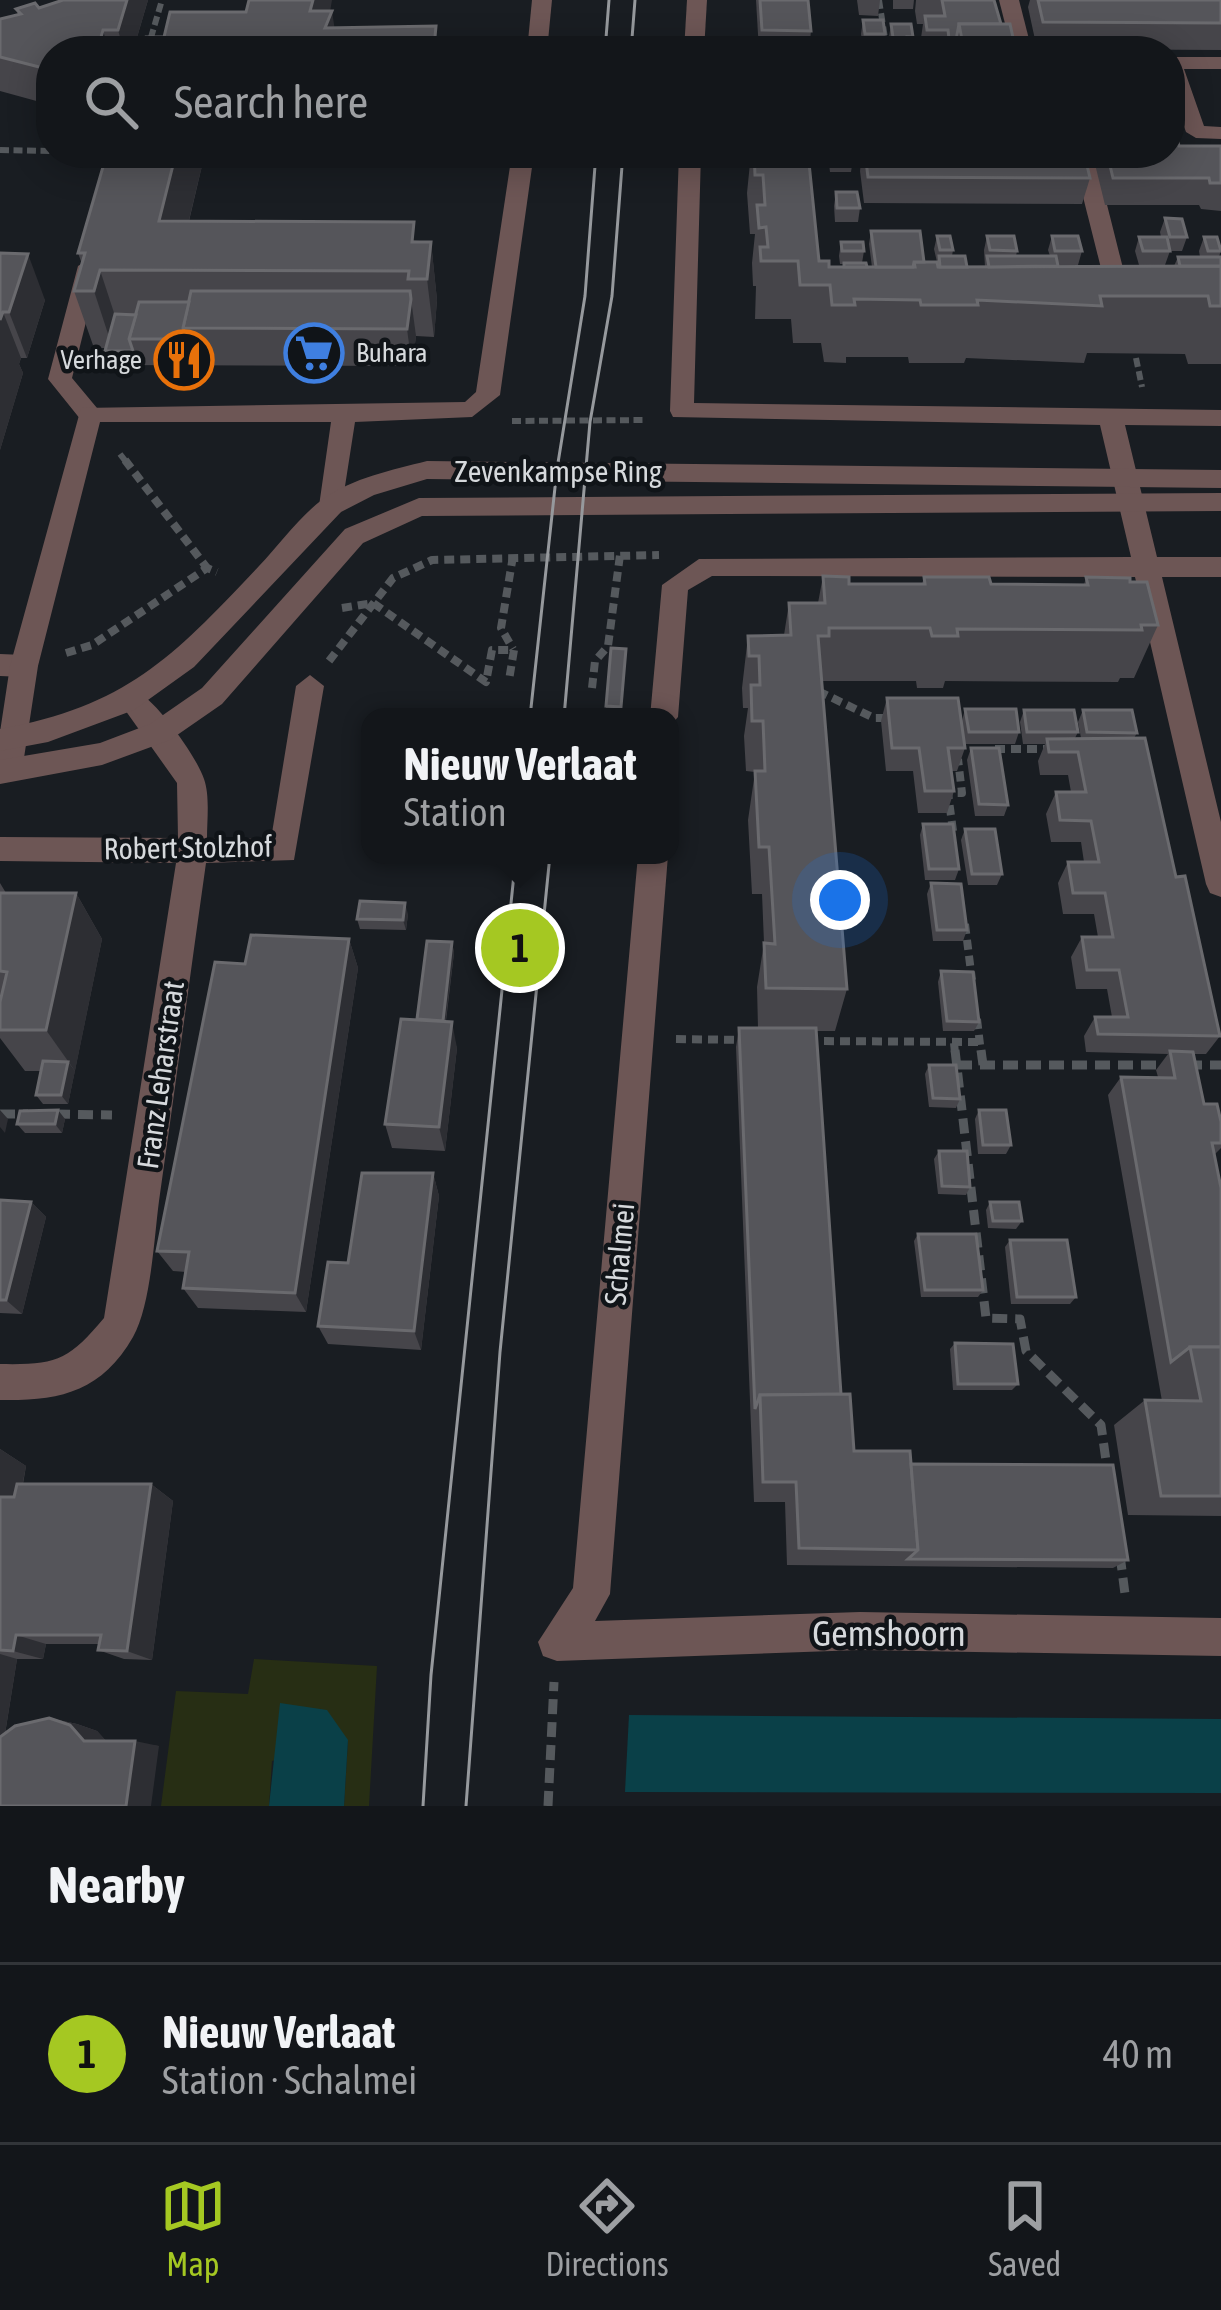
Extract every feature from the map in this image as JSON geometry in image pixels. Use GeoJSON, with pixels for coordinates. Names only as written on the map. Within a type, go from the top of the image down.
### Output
{"type":"FeatureCollection","features":[{"type":"Feature","properties":{"kind":"street"},"geometry":{"type":"LineString","coordinates":[[538,36],[542,0]]}},
{"type":"Feature","properties":{"kind":"street"},"geometry":{"type":"LineString","coordinates":[[695,36],[697,0]]}},
{"type":"Feature","properties":{"kind":"street"},"geometry":{"type":"LineString","coordinates":[[1009,0],[1018,36]]}},
{"type":"Feature","properties":{"kind":"street"},"geometry":{"type":"LineString","coordinates":[[1185,63],[1221,63]]}},
{"type":"Feature","properties":{"kind":"street"},"geometry":{"type":"LineString","coordinates":[[1185,120],[1190,140],[1221,133]]}},
{"type":"Feature","properties":{"kind":"street","name":"Zevenkampse Ring"},"geometry":{"type":"LineString","coordinates":[[521,168],[488,395],[472,409],[90,413],[12,665],[4,771],[102,754],[160,732],[212,695],[354,536],[419,507],[1128,491],[1221,479]]}},
{"type":"Feature","properties":{"kind":"street"},"geometry":{"type":"LineString","coordinates":[[690,168],[682,411],[1221,418]]}},
{"type":"Feature","properties":{"kind":"street"},"geometry":{"type":"LineString","coordinates":[[1087,168],[1122,308]]}},
{"type":"Feature","properties":{"kind":"street"},"geometry":{"type":"LineString","coordinates":[[90,413],[60,379],[97,233]]}},
{"type":"Feature","properties":{"kind":"street"},"geometry":{"type":"LineString","coordinates":[[332,506],[344,413]]}},
{"type":"Feature","properties":{"kind":"street"},"geometry":{"type":"LineString","coordinates":[[1111,418],[1221,884]]}},
{"type":"Feature","properties":{"kind":"street","name":"Zevenkampse Ring"},"geometry":{"type":"LineString","coordinates":[[8,739],[94,720],[132,700],[175,671],[332,506],[427,470],[1128,491],[1221,502]]}},
{"type":"Feature","properties":{"kind":"street"},"geometry":{"type":"LineString","coordinates":[[665,708],[675,585],[708,566],[1221,567]]}},
{"type":"Feature","properties":{"kind":"street","name":"Robert Stolzhof"},"geometry":{"type":"LineString","coordinates":[[0,849],[284,850],[310,686]]}},
{"type":"Feature","properties":{"kind":"street","name":"Franz Leharstraat"},"geometry":{"type":"LineString","coordinates":[[0,1382],[52,1383],[90,1362],[121,1326],[193,850],[191,781],[160,732],[132,700]]}},
{"type":"Feature","properties":{"kind":"street","name":"Schalmei"},"geometry":{"type":"LineString","coordinates":[[557,1642],[591,1594],[652,864]]}},
{"type":"Feature","properties":{"kind":"street","name":"Gemshoorn"},"geometry":{"type":"LineString","coordinates":[[557,1642],[860,1631],[1221,1637]]}},
{"type":"Feature","properties":{"kind":"path"},"geometry":{"type":"LineString","coordinates":[[151,36],[162,0]]}},
{"type":"Feature","properties":{"kind":"path"},"geometry":{"type":"LineString","coordinates":[[879,0],[885,36]]}},
{"type":"Feature","properties":{"kind":"path"},"geometry":{"type":"LineString","coordinates":[[0,150],[36,151]]}},
{"type":"Feature","properties":{"kind":"path"},"geometry":{"type":"LineString","coordinates":[[501,422],[642,421],[682,411]]}},
{"type":"Feature","properties":{"kind":"path"},"geometry":{"type":"LineString","coordinates":[[90,413],[207,568]]}},
{"type":"Feature","properties":{"kind":"path"},"geometry":{"type":"LineString","coordinates":[[310,686],[393,578],[432,560],[664,555]]}},
{"type":"Feature","properties":{"kind":"path"},"geometry":{"type":"LineString","coordinates":[[513,556],[501,628],[514,650]]}},
{"type":"Feature","properties":{"kind":"path"},"geometry":{"type":"LineString","coordinates":[[592,688],[596,661],[608,646],[620,556]]}},
{"type":"Feature","properties":{"kind":"path"},"geometry":{"type":"LineString","coordinates":[[818,692],[874,718],[894,718]]}},
{"type":"Feature","properties":{"kind":"path"},"geometry":{"type":"LineString","coordinates":[[954,838],[948,793],[962,793],[957,748]]}},
{"type":"Feature","properties":{"kind":"path"},"geometry":{"type":"LineString","coordinates":[[981,748],[1074,750]]}},
{"type":"Feature","properties":{"kind":"path"},"geometry":{"type":"LineString","coordinates":[[963,906],[983,1065]]}},
{"type":"Feature","properties":{"kind":"path"},"geometry":{"type":"LineString","coordinates":[[638,1038],[751,1040]]}},
{"type":"Feature","properties":{"kind":"path"},"geometry":{"type":"LineString","coordinates":[[796,1040],[980,1042]]}},
{"type":"Feature","properties":{"kind":"path"},"geometry":{"type":"LineString","coordinates":[[954,1042],[986,1318],[1020,1319],[1026,1351],[1101,1425],[1111,1496]]}},
{"type":"Feature","properties":{"kind":"path"},"geometry":{"type":"LineString","coordinates":[[957,1065],[1221,1065]]}},
{"type":"Feature","properties":{"kind":"path"},"geometry":{"type":"LineString","coordinates":[[0,1114],[156,1115]]}},
{"type":"Feature","properties":{"kind":"path"},"geometry":{"type":"LineString","coordinates":[[1118,1543],[1131,1637]]}},
{"type":"Feature","properties":{"kind":"path"},"geometry":{"type":"LineString","coordinates":[[548,1806],[557,1642]]}},
{"type":"Feature","properties":{"kind":"green space"},"geometry":{"type":"Polygon","coordinates":[[[254,1659],[377,1666],[369,1806],[344,1806],[348,1741],[272,1761],[269,1806],[161,1806],[176,1691],[248,1694],[254,1659]]]}},
{"type":"Feature","properties":{"kind":"water"},"geometry":{"type":"Polygon","coordinates":[[[280,1703],[327,1710],[348,1740],[344,1806],[269,1806],[280,1703]]]}},
{"type":"Feature","properties":{"kind":"water"},"geometry":{"type":"Polygon","coordinates":[[[629,1715],[1221,1719],[1221,1793],[625,1792],[629,1715]]]}},
{"type":"Feature","properties":{"kind":"building"},"geometry":{"type":"Polygon","coordinates":[[[63,0],[127,0],[118,30],[103,30],[101,36],[36,36],[36,66],[0,57],[0,19],[21,14],[16,9],[35,3],[39,8],[63,0]]]}},
{"type":"Feature","properties":{"kind":"building"},"geometry":{"type":"Polygon","coordinates":[[[249,0],[313,0],[310,11],[332,11],[325,28],[436,26],[435,36],[164,36],[170,12],[246,12],[249,0]]]}},
{"type":"Feature","properties":{"kind":"building"},"geometry":{"type":"Polygon","coordinates":[[[760,0],[808,0],[811,31],[762,30],[760,0]]]}},
{"type":"Feature","properties":{"kind":"building"},"geometry":{"type":"Polygon","coordinates":[[[942,0],[994,0],[1001,24],[959,24],[957,36],[949,36],[948,30],[927,30],[925,16],[945,16],[942,0]]]}},
{"type":"Feature","properties":{"kind":"building"},"geometry":{"type":"Polygon","coordinates":[[[1038,0],[1221,0],[1221,23],[1043,22],[1038,0]]]}},
{"type":"Feature","properties":{"kind":"building"},"geometry":{"type":"Polygon","coordinates":[[[863,20],[883,20],[885,34],[865,34],[863,20]]]}},
{"type":"Feature","properties":{"kind":"building"},"geometry":{"type":"Polygon","coordinates":[[[891,24],[911,24],[913,36],[893,36],[891,24]]]}},
{"type":"Feature","properties":{"kind":"building"},"geometry":{"type":"Polygon","coordinates":[[[959,24],[1010,24],[1013,36],[961,36],[959,24]]]}},
{"type":"Feature","properties":{"kind":"building"},"geometry":{"type":"Polygon","coordinates":[[[1185,146],[1221,146],[1221,183],[1210,183],[1209,178],[1113,178],[1111,168],[1185,168],[1185,146]]]}},
{"type":"Feature","properties":{"kind":"building"},"geometry":{"type":"Polygon","coordinates":[[[103,168],[172,168],[159,221],[414,222],[412,242],[431,242],[427,279],[408,279],[409,271],[100,270],[94,291],[74,291],[85,253],[78,253],[103,168]]]}},
{"type":"Feature","properties":{"kind":"building"},"geometry":{"type":"Polygon","coordinates":[[[755,168],[810,168],[819,261],[829,261],[829,267],[915,267],[914,262],[937,262],[938,267],[1221,266],[1221,306],[1210,306],[1208,296],[1100,296],[1102,306],[977,300],[978,305],[921,305],[920,300],[854,299],[855,305],[832,305],[830,285],[800,285],[798,261],[761,261],[760,247],[768,247],[766,227],[759,228],[757,205],[765,205],[763,175],[755,175],[755,168]]]}},
{"type":"Feature","properties":{"kind":"building"},"geometry":{"type":"Polygon","coordinates":[[[867,168],[1088,168],[1090,178],[868,177],[867,168]]]}},
{"type":"Feature","properties":{"kind":"building"},"geometry":{"type":"Polygon","coordinates":[[[836,192],[857,192],[860,208],[837,208],[836,192]]]}},
{"type":"Feature","properties":{"kind":"building"},"geometry":{"type":"Polygon","coordinates":[[[1165,218],[1182,219],[1187,237],[1170,237],[1165,218]]]}},
{"type":"Feature","properties":{"kind":"building"},"geometry":{"type":"Polygon","coordinates":[[[871,231],[920,231],[924,262],[914,262],[913,267],[876,267],[871,231]]]}},
{"type":"Feature","properties":{"kind":"building"},"geometry":{"type":"Polygon","coordinates":[[[937,236],[950,236],[953,250],[940,250],[937,236]]]}},
{"type":"Feature","properties":{"kind":"building"},"geometry":{"type":"Polygon","coordinates":[[[987,236],[1014,236],[1017,251],[990,250],[987,236]]]}},
{"type":"Feature","properties":{"kind":"building"},"geometry":{"type":"Polygon","coordinates":[[[1052,236],[1078,236],[1082,251],[1055,251],[1052,236]]]}},
{"type":"Feature","properties":{"kind":"building"},"geometry":{"type":"Polygon","coordinates":[[[1139,237],[1167,237],[1170,251],[1143,251],[1139,237]]]}},
{"type":"Feature","properties":{"kind":"building"},"geometry":{"type":"Polygon","coordinates":[[[1204,237],[1217,237],[1221,251],[1208,251],[1204,237]]]}},
{"type":"Feature","properties":{"kind":"building"},"geometry":{"type":"Polygon","coordinates":[[[841,242],[863,242],[864,251],[842,251],[841,242]]]}},
{"type":"Feature","properties":{"kind":"building"},"geometry":{"type":"Polygon","coordinates":[[[0,253],[28,254],[9,312],[3,312],[0,320],[0,253]]]}},
{"type":"Feature","properties":{"kind":"building"},"geometry":{"type":"Polygon","coordinates":[[[939,256],[965,256],[967,267],[940,267],[939,256]]]}},
{"type":"Feature","properties":{"kind":"building"},"geometry":{"type":"Polygon","coordinates":[[[987,256],[1056,256],[1058,266],[989,267],[987,256]]]}},
{"type":"Feature","properties":{"kind":"building"},"geometry":{"type":"Polygon","coordinates":[[[1178,257],[1221,257],[1221,266],[1180,266],[1178,257]]]}},
{"type":"Feature","properties":{"kind":"building"},"geometry":{"type":"Polygon","coordinates":[[[191,291],[410,291],[411,299],[407,329],[183,328],[191,291]]]}},
{"type":"Feature","properties":{"kind":"building"},"geometry":{"type":"Polygon","coordinates":[[[139,302],[189,302],[183,328],[186,339],[129,339],[139,302]]]}},
{"type":"Feature","properties":{"kind":"building"},"geometry":{"type":"Polygon","coordinates":[[[115,314],[136,315],[129,339],[133,351],[105,351],[115,314]]]}},
{"type":"Feature","properties":{"kind":"building"},"geometry":{"type":"Polygon","coordinates":[[[823,576],[849,577],[849,584],[925,584],[924,577],[989,577],[991,584],[1088,585],[1086,577],[1130,578],[1130,582],[1147,582],[1158,625],[1141,625],[1142,630],[957,629],[958,636],[932,636],[930,628],[829,628],[829,636],[818,636],[847,989],[766,988],[764,943],[775,944],[769,847],[759,847],[755,771],[765,771],[763,721],[752,721],[751,685],[760,685],[759,656],[749,656],[748,636],[791,635],[789,603],[825,603],[823,576]]]}},
{"type":"Feature","properties":{"kind":"building"},"geometry":{"type":"Polygon","coordinates":[[[611,648],[626,649],[621,707],[606,706],[611,648]]]}},
{"type":"Feature","properties":{"kind":"building"},"geometry":{"type":"Polygon","coordinates":[[[887,698],[958,698],[965,748],[948,748],[954,791],[925,791],[919,748],[892,748],[887,698]]]}},
{"type":"Feature","properties":{"kind":"building"},"geometry":{"type":"Polygon","coordinates":[[[965,709],[1016,709],[1019,732],[969,732],[965,709]]]}},
{"type":"Feature","properties":{"kind":"building"},"geometry":{"type":"Polygon","coordinates":[[[1024,710],[1074,710],[1078,732],[1027,732],[1024,710]]]}},
{"type":"Feature","properties":{"kind":"building"},"geometry":{"type":"Polygon","coordinates":[[[1083,710],[1132,710],[1137,733],[1087,732],[1083,710]]]}},
{"type":"Feature","properties":{"kind":"building"},"geometry":{"type":"Polygon","coordinates":[[[1145,738],[1176,877],[1185,876],[1220,1036],[1098,1034],[1095,1017],[1128,1017],[1119,970],[1087,970],[1082,937],[1113,937],[1105,893],[1073,893],[1068,862],[1099,862],[1091,821],[1060,820],[1056,792],[1086,792],[1078,752],[1049,752],[1047,739],[1145,738]]]}},
{"type":"Feature","properties":{"kind":"building"},"geometry":{"type":"Polygon","coordinates":[[[971,748],[999,748],[1008,805],[979,804],[971,748]]]}},
{"type":"Feature","properties":{"kind":"building"},"geometry":{"type":"Polygon","coordinates":[[[923,824],[953,824],[959,869],[929,869],[923,824]]]}},
{"type":"Feature","properties":{"kind":"building"},"geometry":{"type":"Polygon","coordinates":[[[965,829],[995,829],[1002,874],[972,874],[965,829]]]}},
{"type":"Feature","properties":{"kind":"building"},"geometry":{"type":"Polygon","coordinates":[[[931,883],[961,884],[967,930],[937,930],[931,883]]]}},
{"type":"Feature","properties":{"kind":"building"},"geometry":{"type":"Polygon","coordinates":[[[0,893],[76,893],[46,1030],[0,1030],[7,972],[0,971],[0,893]]]}},
{"type":"Feature","properties":{"kind":"building"},"geometry":{"type":"Polygon","coordinates":[[[360,901],[405,903],[403,920],[357,919],[360,901]]]}},
{"type":"Feature","properties":{"kind":"building"},"geometry":{"type":"Polygon","coordinates":[[[251,935],[349,939],[295,1293],[183,1288],[189,1252],[157,1251],[215,962],[245,964],[251,935]]]}},
{"type":"Feature","properties":{"kind":"building"},"geometry":{"type":"Polygon","coordinates":[[[427,941],[452,942],[443,1021],[417,1019],[427,941]]]}},
{"type":"Feature","properties":{"kind":"building"},"geometry":{"type":"Polygon","coordinates":[[[941,971],[973,972],[979,1022],[947,1021],[941,971]]]}},
{"type":"Feature","properties":{"kind":"building"},"geometry":{"type":"Polygon","coordinates":[[[401,1019],[452,1022],[439,1127],[385,1124],[401,1019]]]}},
{"type":"Feature","properties":{"kind":"building"},"geometry":{"type":"Polygon","coordinates":[[[739,1028],[816,1028],[841,1394],[760,1395],[755,1409],[739,1028]]]}},
{"type":"Feature","properties":{"kind":"building"},"geometry":{"type":"Polygon","coordinates":[[[1170,1051],[1193,1052],[1204,1104],[1217,1104],[1221,1122],[1221,1143],[1212,1143],[1221,1188],[1221,1347],[1190,1347],[1171,1362],[1121,1077],[1175,1078],[1170,1051]]]}},
{"type":"Feature","properties":{"kind":"building"},"geometry":{"type":"Polygon","coordinates":[[[43,1061],[68,1062],[61,1095],[36,1095],[43,1061]]]}},
{"type":"Feature","properties":{"kind":"building"},"geometry":{"type":"Polygon","coordinates":[[[929,1065],[956,1065],[960,1099],[933,1098],[929,1065]]]}},
{"type":"Feature","properties":{"kind":"building"},"geometry":{"type":"Polygon","coordinates":[[[58,1110],[55,1124],[17,1124],[20,1111],[58,1110]]]}},
{"type":"Feature","properties":{"kind":"building"},"geometry":{"type":"Polygon","coordinates":[[[979,1110],[1006,1110],[1011,1145],[983,1145],[979,1110]]]}},
{"type":"Feature","properties":{"kind":"building"},"geometry":{"type":"Polygon","coordinates":[[[939,1151],[967,1151],[970,1187],[942,1186],[939,1151]]]}},
{"type":"Feature","properties":{"kind":"building"},"geometry":{"type":"Polygon","coordinates":[[[362,1173],[433,1173],[414,1331],[318,1326],[328,1262],[348,1263],[362,1173]]]}},
{"type":"Feature","properties":{"kind":"building"},"geometry":{"type":"Polygon","coordinates":[[[0,1200],[31,1202],[6,1300],[0,1300],[0,1200]]]}},
{"type":"Feature","properties":{"kind":"building"},"geometry":{"type":"Polygon","coordinates":[[[990,1202],[1019,1202],[1022,1221],[993,1221],[990,1202]]]}},
{"type":"Feature","properties":{"kind":"building"},"geometry":{"type":"Polygon","coordinates":[[[918,1234],[976,1234],[983,1290],[925,1290],[918,1234]]]}},
{"type":"Feature","properties":{"kind":"building"},"geometry":{"type":"Polygon","coordinates":[[[1010,1240],[1067,1240],[1076,1297],[1017,1297],[1010,1240]]]}},
{"type":"Feature","properties":{"kind":"building"},"geometry":{"type":"Polygon","coordinates":[[[955,1343],[1013,1344],[1018,1384],[958,1384],[955,1343]]]}},
{"type":"Feature","properties":{"kind":"building"},"geometry":{"type":"Polygon","coordinates":[[[1190,1347],[1221,1347],[1221,1496],[1161,1496],[1145,1400],[1201,1401],[1190,1347]]]}},
{"type":"Feature","properties":{"kind":"building"},"geometry":{"type":"Polygon","coordinates":[[[850,1394],[854,1451],[910,1451],[918,1550],[799,1548],[796,1482],[763,1482],[760,1395],[850,1394]]]}},
{"type":"Feature","properties":{"kind":"building"},"geometry":{"type":"Polygon","coordinates":[[[911,1464],[1113,1465],[1128,1560],[908,1559],[918,1550],[911,1464]]]}},
{"type":"Feature","properties":{"kind":"building"},"geometry":{"type":"Polygon","coordinates":[[[17,1484],[151,1484],[127,1651],[98,1650],[101,1635],[16,1635],[13,1651],[0,1650],[0,1497],[14,1497],[17,1484]]]}},
{"type":"Feature","properties":{"kind":"building"},"geometry":{"type":"Polygon","coordinates":[[[49,1718],[70,1725],[84,1741],[135,1741],[126,1806],[0,1806],[0,1737],[15,1726],[49,1718]]]}},
{"type":"Feature","properties":{"kind":"tram line"},"geometry":{"type":"LineString","coordinates":[[606,36],[609,0]]}},
{"type":"Feature","properties":{"kind":"tram line"},"geometry":{"type":"LineString","coordinates":[[632,36],[635,0]]}},
{"type":"Feature","properties":{"kind":"tram line"},"geometry":{"type":"LineString","coordinates":[[531,708],[557,469],[585,296],[595,168]]}},
{"type":"Feature","properties":{"kind":"tram line"},"geometry":{"type":"LineString","coordinates":[[565,708],[590,422],[612,296],[622,168]]}},
{"type":"Feature","properties":{"kind":"tram line"},"geometry":{"type":"LineString","coordinates":[[423,1806],[431,1675],[515,864]]}},
{"type":"Feature","properties":{"kind":"tram line"},"geometry":{"type":"LineString","coordinates":[[466,1806],[500,1352],[549,864]]}},
{"type":"Feature","properties":{"kind":"place","name":"Buhara"},"geometry":{"type":"Point","coordinates":[314,353]}},
{"type":"Feature","properties":{"kind":"place","name":"Verhage"},"geometry":{"type":"Point","coordinates":[184,360]}},
{"type":"Feature","properties":{"kind":"place","name":"Nieuw Verlaat"},"geometry":{"type":"Point","coordinates":[520,948]}}]}
